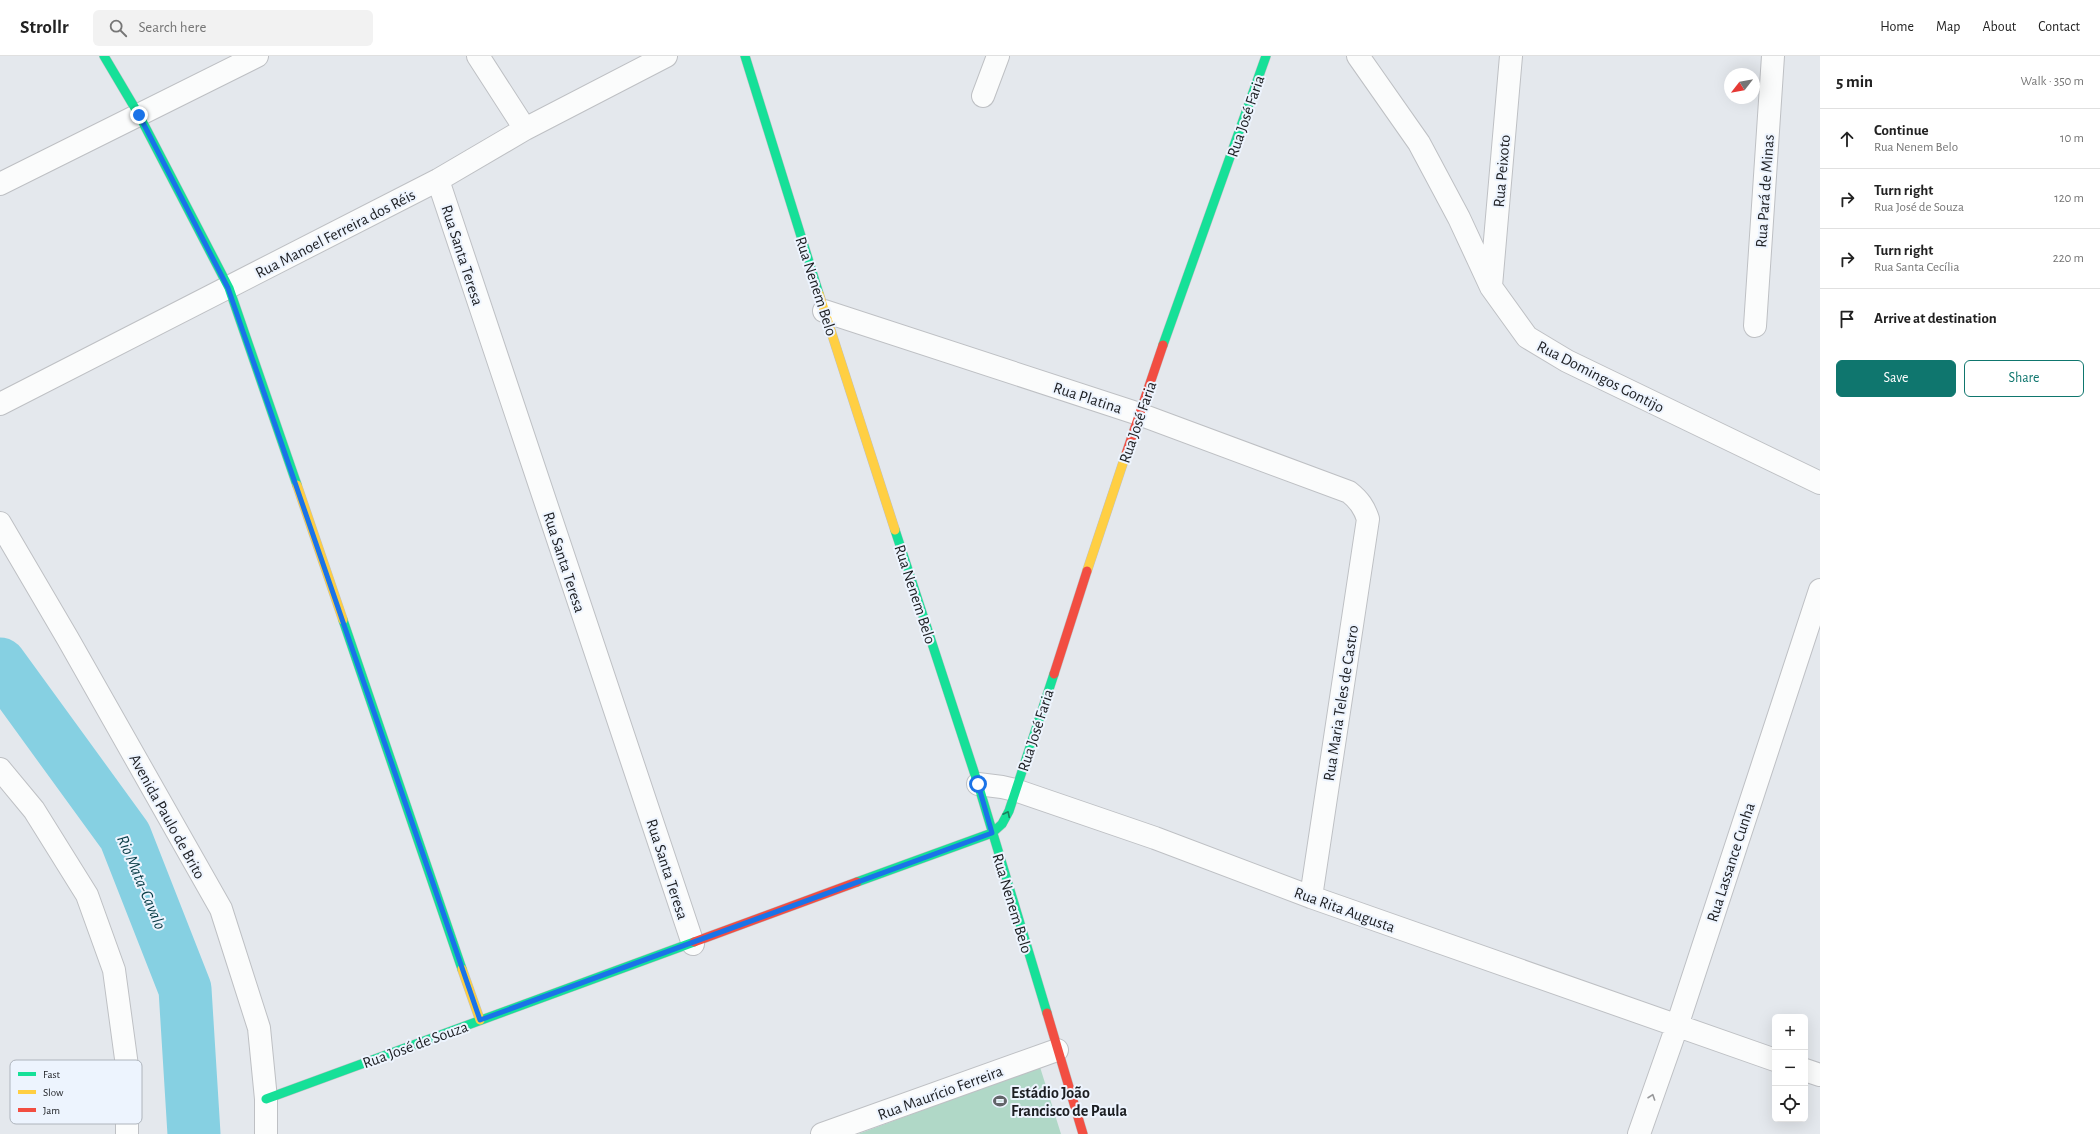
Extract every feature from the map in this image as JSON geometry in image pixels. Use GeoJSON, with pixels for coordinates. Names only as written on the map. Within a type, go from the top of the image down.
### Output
{"type":"FeatureCollection","features":[{"type":"Feature","properties":{"kind":"street"},"geometry":{"type":"LineString","coordinates":[[104,56],[139,115],[228,288],[480,1020]]}},
{"type":"Feature","properties":{"kind":"street"},"geometry":{"type":"LineString","coordinates":[[0,184],[256,56]]}},
{"type":"Feature","properties":{"kind":"street"},"geometry":{"type":"LineString","coordinates":[[478,56],[525,129]]}},
{"type":"Feature","properties":{"kind":"street","name":"Rua Manoel Ferreira dos Réis"},"geometry":{"type":"LineString","coordinates":[[0,404],[438,180],[525,129],[666,56]]}},
{"type":"Feature","properties":{"kind":"street","name":"Rua Nenem Belo"},"geometry":{"type":"LineString","coordinates":[[745,56],[824,311],[978,784],[1083,1134]]}},
{"type":"Feature","properties":{"kind":"street"},"geometry":{"type":"LineString","coordinates":[[983,96],[998,56]]}},
{"type":"Feature","properties":{"kind":"street","name":"Rua José Faria"},"geometry":{"type":"LineString","coordinates":[[992,833],[1002,824],[1009,811],[1139,414],[1266,56]]}},
{"type":"Feature","properties":{"kind":"street","name":"Rua Domingos Gontijo"},"geometry":{"type":"LineString","coordinates":[[1358,56],[1419,143],[1459,218],[1491,287],[1527,337],[1566,361],[1820,483]]}},
{"type":"Feature","properties":{"kind":"street","name":"Rua Peixoto"},"geometry":{"type":"LineString","coordinates":[[1491,287],[1511,56]]}},
{"type":"Feature","properties":{"kind":"street","name":"Rua Pará de Minas"},"geometry":{"type":"LineString","coordinates":[[1755,326],[1773,56]]}},
{"type":"Feature","properties":{"kind":"street","name":"Rua Santa Teresa"},"geometry":{"type":"LineString","coordinates":[[438,180],[693,944]]}},
{"type":"Feature","properties":{"kind":"street","name":"Rua Platina"},"geometry":{"type":"LineString","coordinates":[[824,311],[1139,414],[1349,492],[1358,499],[1365,509]]}},
{"type":"Feature","properties":{"kind":"street","name":"Rua Maria Teles de Castro"},"geometry":{"type":"LineString","coordinates":[[1311,897],[1368,519],[1365,509]]}},
{"type":"Feature","properties":{"kind":"street","name":"Avenida Paulo de Brito"},"geometry":{"type":"LineString","coordinates":[[0,523],[68,639],[221,909],[259,1028],[266,1099],[266,1134]]}},
{"type":"Feature","properties":{"kind":"street","name":"Rua Lassance Cunha"},"geometry":{"type":"LineString","coordinates":[[1639,1134],[1677,1026],[1820,590]]}},
{"type":"Feature","properties":{"kind":"street"},"geometry":{"type":"LineString","coordinates":[[0,769],[34,810],[87,895],[114,970],[126,1060]]}},
{"type":"Feature","properties":{"kind":"street","name":"Rua Rita Augusta"},"geometry":{"type":"LineString","coordinates":[[978,784],[1002,786],[1156,838],[1311,897],[1772,1059]]}},
{"type":"Feature","properties":{"kind":"street","name":"Rua José de Souza"},"geometry":{"type":"LineString","coordinates":[[266,1099],[480,1020],[693,944],[992,833]]}},
{"type":"Feature","properties":{"kind":"street","name":"Rua Maurício Ferreira"},"geometry":{"type":"LineString","coordinates":[[822,1134],[1057,1050]]}},
{"type":"Feature","properties":{"kind":"street"},"geometry":{"type":"LineString","coordinates":[[1808,1071],[1820,1075]]}},
{"type":"Feature","properties":{"kind":"street"},"geometry":{"type":"LineString","coordinates":[[128,1124],[128,1134]]}},
{"type":"Feature","properties":{"kind":"green space","name":"Estádio João Francisco de Paula"},"geometry":{"type":"Polygon","coordinates":[[[1040,1067],[1061,1134],[858,1134],[1040,1067]]]}},
{"type":"Feature","properties":{"kind":"waterway","name":"Rio Mata-Cavalo"},"geometry":{"type":"LineString","coordinates":[[0,664],[125,836],[185,989],[194,1134]]}},
{"type":"Feature","properties":{"kind":"traffic: fast"},"geometry":{"type":"LineString","coordinates":[[104,56],[139,115],[229,288],[297,485]]}},
{"type":"Feature","properties":{"kind":"traffic: fast"},"geometry":{"type":"LineString","coordinates":[[745,56],[819,294]]}},
{"type":"Feature","properties":{"kind":"traffic: fast"},"geometry":{"type":"LineString","coordinates":[[1163,345],[1266,56]]}},
{"type":"Feature","properties":{"kind":"traffic: fast"},"geometry":{"type":"LineString","coordinates":[[895,530],[978,784],[1047,1013]]}},
{"type":"Feature","properties":{"kind":"traffic: fast"},"geometry":{"type":"LineString","coordinates":[[343,620],[462,969]]}},
{"type":"Feature","properties":{"kind":"traffic: fast"},"geometry":{"type":"LineString","coordinates":[[857,882],[992,833],[1002,824],[1009,811],[1054,674]]}},
{"type":"Feature","properties":{"kind":"traffic: fast"},"geometry":{"type":"LineString","coordinates":[[266,1099],[694,942]]}},
{"type":"Feature","properties":{"kind":"traffic: slow"},"geometry":{"type":"LineString","coordinates":[[819,294],[895,530]]}},
{"type":"Feature","properties":{"kind":"traffic: slow"},"geometry":{"type":"LineString","coordinates":[[1087,571],[1126,454]]}},
{"type":"Feature","properties":{"kind":"traffic: slow"},"geometry":{"type":"LineString","coordinates":[[297,485],[343,620]]}},
{"type":"Feature","properties":{"kind":"traffic: slow"},"geometry":{"type":"LineString","coordinates":[[462,969],[480,1020]]}},
{"type":"Feature","properties":{"kind":"traffic: jam"},"geometry":{"type":"LineString","coordinates":[[1126,454],[1163,345]]}},
{"type":"Feature","properties":{"kind":"traffic: jam"},"geometry":{"type":"LineString","coordinates":[[1054,674],[1087,571]]}},
{"type":"Feature","properties":{"kind":"traffic: jam"},"geometry":{"type":"LineString","coordinates":[[694,942],[857,882]]}},
{"type":"Feature","properties":{"kind":"traffic: jam"},"geometry":{"type":"LineString","coordinates":[[1047,1013],[1083,1134]]}},
{"type":"Feature","properties":{"kind":"place","name":"Estádio João Francisco de Paula"},"geometry":{"type":"Point","coordinates":[1000,1101]}},
{"type":"Feature","properties":{"kind":"route"},"geometry":{"type":"LineString","coordinates":[[139,115],[228,288],[480,1020],[693,944],[992,833],[978,784]]}}]}
